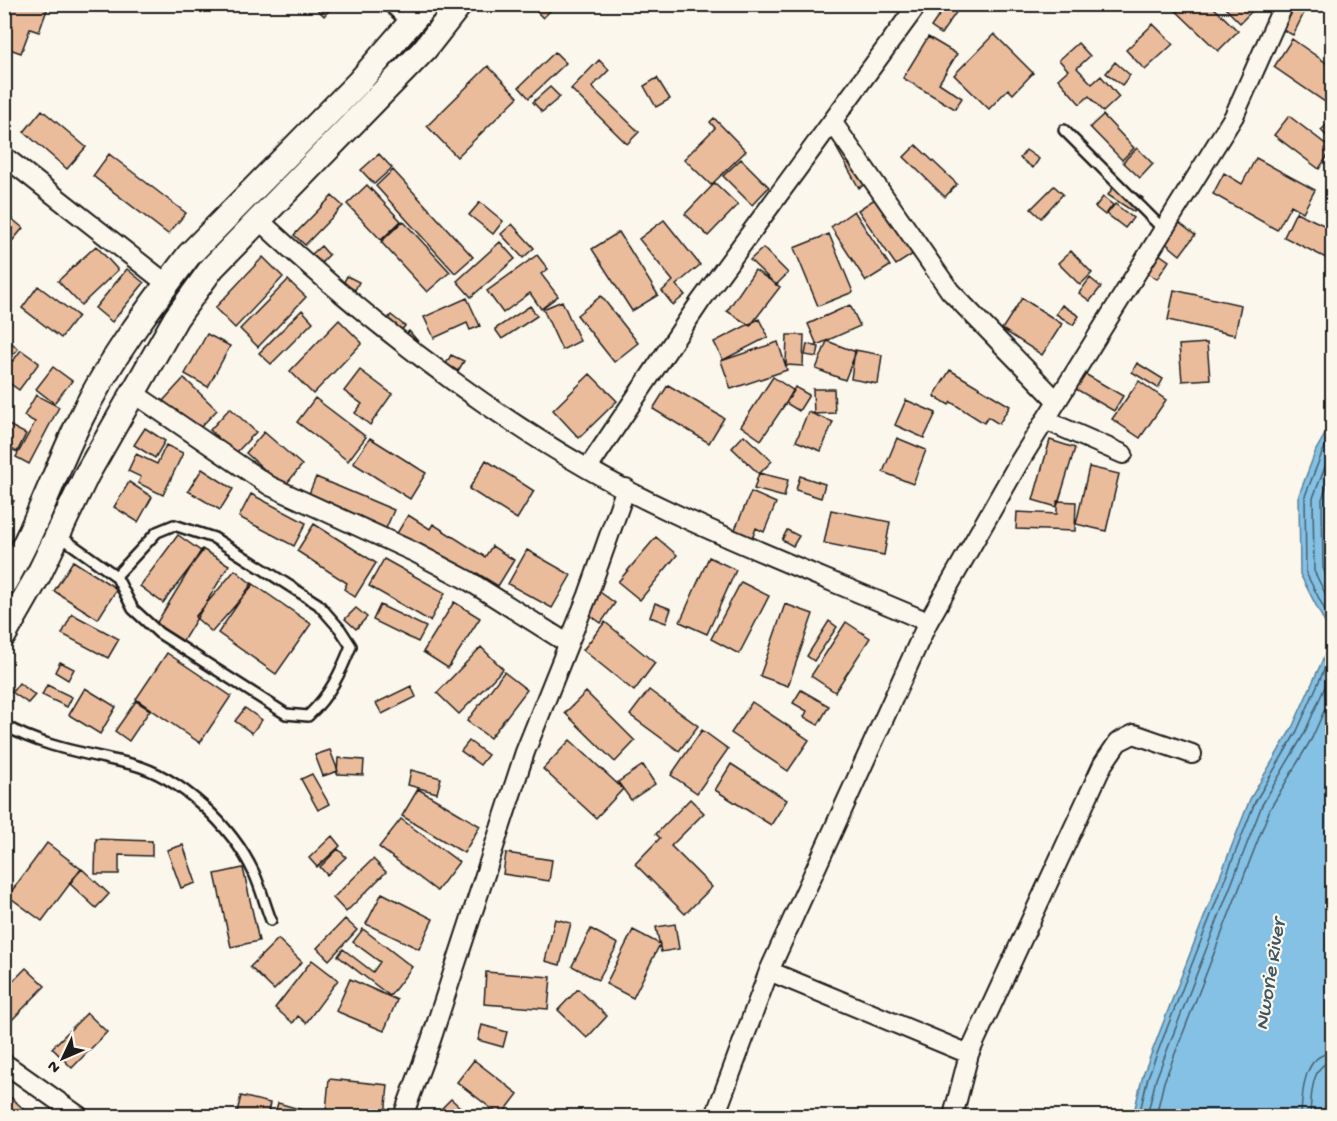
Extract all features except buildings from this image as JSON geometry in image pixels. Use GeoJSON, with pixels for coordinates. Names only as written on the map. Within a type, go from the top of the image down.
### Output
{"type":"FeatureCollection","features":[{"type":"Feature","properties":{"kind":"main road"},"geometry":{"type":"LineString","coordinates":[[4,635],[132,392],[176,318],[212,268],[424,50],[460,4]]}},
{"type":"Feature","properties":{"kind":"main road"},"geometry":{"type":"LineString","coordinates":[[4,584],[81,416],[124,346],[167,284],[189,255],[359,82],[419,13]]}},
{"type":"Feature","properties":{"kind":"street"},"geometry":{"type":"LineString","coordinates":[[393,4],[419,13]]}},
{"type":"Feature","properties":{"kind":"street"},"geometry":{"type":"LineString","coordinates":[[588,468],[700,302],[918,4]]}},
{"type":"Feature","properties":{"kind":"street"},"geometry":{"type":"LineString","coordinates":[[715,1116],[769,971],[928,622],[1045,420],[1234,116],[1284,4]]}},
{"type":"Feature","properties":{"kind":"street"},"geometry":{"type":"LineString","coordinates":[[833,123],[950,291],[1057,401]]}},
{"type":"Feature","properties":{"kind":"street"},"geometry":{"type":"LineString","coordinates":[[4,156],[167,284]]}},
{"type":"Feature","properties":{"kind":"street"},"geometry":{"type":"LineString","coordinates":[[260,221],[329,285],[418,354],[500,413],[588,468],[668,511],[928,622]]}},
{"type":"Feature","properties":{"kind":"street"},"geometry":{"type":"LineString","coordinates":[[132,392],[270,486],[469,580],[567,643]]}},
{"type":"Feature","properties":{"kind":"street"},"geometry":{"type":"LineString","coordinates":[[1045,420],[1122,454]]}},
{"type":"Feature","properties":{"kind":"street"},"geometry":{"type":"LineString","coordinates":[[403,1116],[431,1040],[525,752],[588,595],[626,488]]}},
{"type":"Feature","properties":{"kind":"street"},"geometry":{"type":"LineString","coordinates":[[953,1116],[969,1054],[1103,764],[1118,742],[1134,734],[1192,754]]}},
{"type":"Feature","properties":{"kind":"street"},"geometry":{"type":"LineString","coordinates":[[769,971],[969,1054]]}},
{"type":"Feature","properties":{"kind":"street"},"geometry":{"type":"LineString","coordinates":[[4,1063],[80,1116]]}},
{"type":"Feature","properties":{"kind":"lane"},"geometry":{"type":"LineString","coordinates":[[1064,130],[1164,230]]}},
{"type":"Feature","properties":{"kind":"lane"},"geometry":{"type":"LineString","coordinates":[[58,534],[116,576],[132,609],[159,633],[286,714],[308,716],[322,703],[336,684],[351,646],[340,629],[318,604],[214,538],[174,525],[157,532],[116,576]]}},
{"type":"Feature","properties":{"kind":"lane"},"geometry":{"type":"LineString","coordinates":[[4,725],[80,753],[133,765],[161,775],[196,797],[239,849],[253,872],[271,920]]}},
{"type":"Feature","properties":{"kind":"water","name":"Nworie River"},"geometry":{"type":"Polygon","coordinates":[[[1332,422],[1332,1056],[1324,1116],[1133,1116],[1143,1075],[1250,799],[1292,728],[1328,648],[1327,627],[1300,574],[1299,495],[1316,450],[1332,422]]]}}]}
